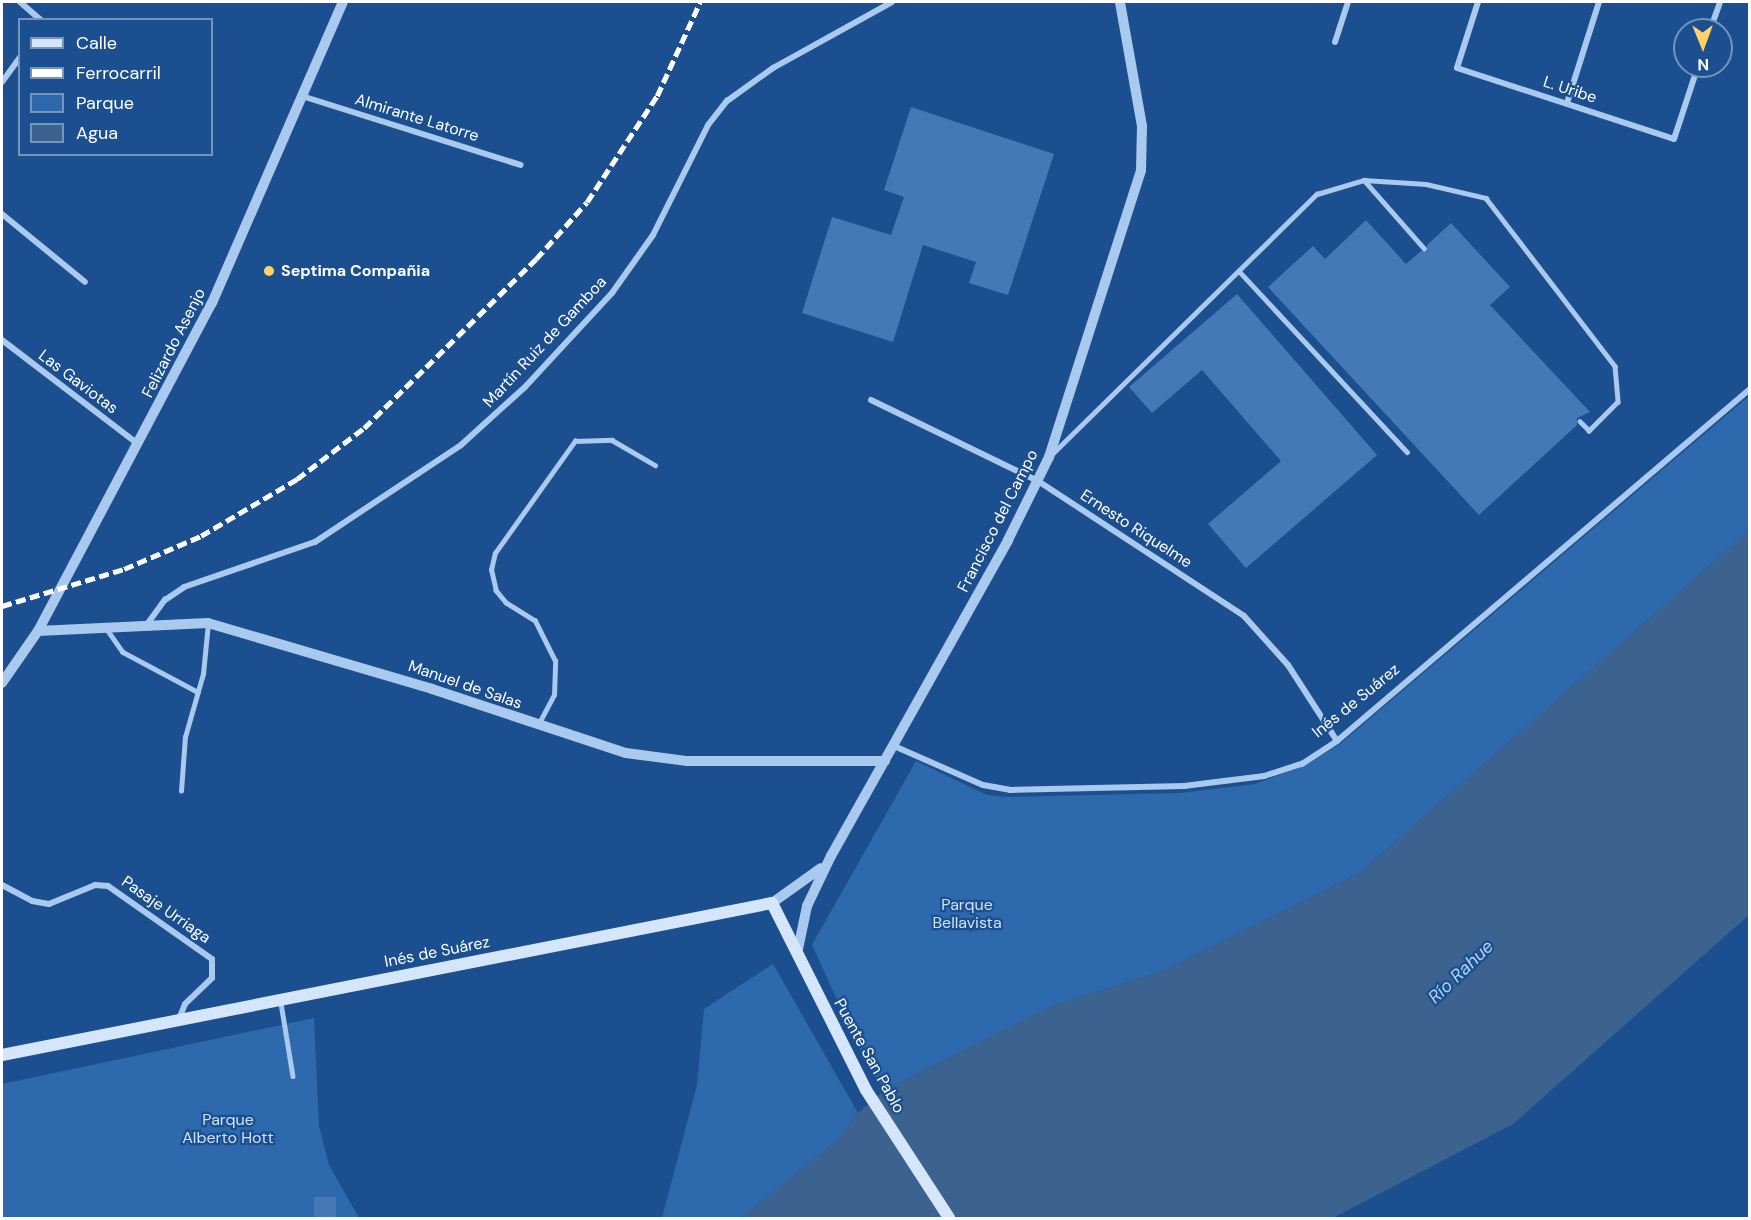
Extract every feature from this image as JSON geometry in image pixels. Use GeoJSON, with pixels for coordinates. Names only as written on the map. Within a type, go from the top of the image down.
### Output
{"type":"FeatureCollection","features":[{"type":"Feature","properties":{"kind":"main road","name":"Puente San Pablo"},"geometry":{"type":"LineString","coordinates":[[772,903],[866,1090],[949,1218]]}},
{"type":"Feature","properties":{"kind":"main road","name":"Inés de Suárez"},"geometry":{"type":"LineString","coordinates":[[2,1055],[772,903]]}},
{"type":"Feature","properties":{"kind":"main road","name":"Inés de Suárez"},"geometry":{"type":"LineString","coordinates":[[2,1049],[34,1048]]}},
{"type":"Feature","properties":{"kind":"street"},"geometry":{"type":"LineString","coordinates":[[20,2],[39,18]]}},
{"type":"Feature","properties":{"kind":"street","name":"Felizardo Asenjo"},"geometry":{"type":"LineString","coordinates":[[2,683],[38,631],[138,445],[241,244],[343,2]]}},
{"type":"Feature","properties":{"kind":"street","name":"Martín Ruiz de Gamboa"},"geometry":{"type":"LineString","coordinates":[[148,622],[165,600],[184,587],[315,542],[461,445],[525,387],[612,293],[653,235],[708,124],[727,100],[773,68],[892,2]]}},
{"type":"Feature","properties":{"kind":"street","name":"Francisco del Campo"},"geometry":{"type":"LineString","coordinates":[[797,955],[807,906],[831,856],[894,746],[1049,457],[1141,170],[1142,126],[1120,2]]}},
{"type":"Feature","properties":{"kind":"street"},"geometry":{"type":"LineString","coordinates":[[1335,42],[1348,2]]}},
{"type":"Feature","properties":{"kind":"street","name":"L. Uribe"},"geometry":{"type":"LineString","coordinates":[[1478,2],[1457,68],[1674,139],[1694,78]]}},
{"type":"Feature","properties":{"kind":"street"},"geometry":{"type":"LineString","coordinates":[[1567,103],[1599,2]]}},
{"type":"Feature","properties":{"kind":"street"},"geometry":{"type":"LineString","coordinates":[[1714,18],[1720,2]]}},
{"type":"Feature","properties":{"kind":"street"},"geometry":{"type":"LineString","coordinates":[[2,82],[18,60]]}},
{"type":"Feature","properties":{"kind":"street","name":"Almirante Latorre"},"geometry":{"type":"LineString","coordinates":[[304,97],[521,165]]}},
{"type":"Feature","properties":{"kind":"street"},"geometry":{"type":"LineString","coordinates":[[2,215],[85,282]]}},
{"type":"Feature","properties":{"kind":"street","name":"Las Gaviotas"},"geometry":{"type":"LineString","coordinates":[[2,340],[138,445]]}},
{"type":"Feature","properties":{"kind":"street","name":"Inés de Suárez"},"geometry":{"type":"LineString","coordinates":[[894,746],[983,785],[1010,790],[1184,786],[1264,776],[1302,764],[1338,741],[1749,389]]}},
{"type":"Feature","properties":{"kind":"street","name":"Ernesto Riquelme"},"geometry":{"type":"LineString","coordinates":[[871,400],[1038,481],[1244,616],[1288,666],[1338,741]]}},
{"type":"Feature","properties":{"kind":"street","name":"Manuel de Salas"},"geometry":{"type":"LineString","coordinates":[[38,631],[148,622],[208,623],[432,689],[538,726],[626,753],[665,759],[885,761]]}},
{"type":"Feature","properties":{"kind":"street","name":"Inés de Suárez"},"geometry":{"type":"LineString","coordinates":[[772,903],[803,885],[831,856]]}},
{"type":"Feature","properties":{"kind":"street","name":"Pasaje Urriaga"},"geometry":{"type":"LineString","coordinates":[[2,885],[32,902],[49,904],[94,885],[112,888],[212,959],[212,978],[185,1004],[178,1020]]}},
{"type":"Feature","properties":{"kind":"lane"},"geometry":{"type":"LineString","coordinates":[[1049,457],[1317,194],[1364,180],[1426,184],[1486,198],[1615,366],[1618,402],[1589,432],[1580,422]]}},
{"type":"Feature","properties":{"kind":"lane"},"geometry":{"type":"LineString","coordinates":[[1364,180],[1424,248]]}},
{"type":"Feature","properties":{"kind":"lane"},"geometry":{"type":"LineString","coordinates":[[1239,271],[1407,452]]}},
{"type":"Feature","properties":{"kind":"lane"},"geometry":{"type":"LineString","coordinates":[[538,726],[554,695],[555,661],[535,621],[506,603],[496,591],[491,570],[495,553],[575,441],[612,440],[655,465]]}},
{"type":"Feature","properties":{"kind":"lane"},"geometry":{"type":"LineString","coordinates":[[181,791],[185,737],[198,692],[208,623]]}},
{"type":"Feature","properties":{"kind":"lane"},"geometry":{"type":"LineString","coordinates":[[105,626],[123,652],[198,692]]}},
{"type":"Feature","properties":{"kind":"lane"},"geometry":{"type":"LineString","coordinates":[[280,1000],[293,1076]]}},
{"type":"Feature","properties":{"kind":"green space","name":"Parque Bellavista"},"geometry":{"type":"Polygon","coordinates":[[[1749,396],[1749,531],[1360,873],[1163,971],[1052,1006],[885,1090],[868,1067],[812,945],[916,761],[987,795],[1006,797],[1180,793],[1255,784],[1304,766],[1340,744],[1749,396]]]}},
{"type":"Feature","properties":{"kind":"green space"},"geometry":{"type":"Polygon","coordinates":[[[773,964],[858,1113],[837,1141],[741,1218],[662,1218],[697,1085],[704,1009],[773,964]]]}},
{"type":"Feature","properties":{"kind":"green space","name":"Parque Alberto Hott"},"geometry":{"type":"Polygon","coordinates":[[[314,1018],[319,1126],[329,1165],[359,1218],[2,1218],[2,1084],[314,1018]]]}},
{"type":"Feature","properties":{"kind":"water","name":"Río Rahue"},"geometry":{"type":"Polygon","coordinates":[[[1749,531],[1749,915],[1513,1124],[1333,1218],[741,1218],[837,1141],[858,1113],[885,1090],[1052,1006],[1163,971],[1360,873],[1749,531]]]}},
{"type":"Feature","properties":{"kind":"building"},"geometry":{"type":"Polygon","coordinates":[[[911,107],[1054,154],[1008,295],[969,283],[976,262],[923,245],[893,342],[802,313],[832,217],[891,235],[904,197],[884,190],[911,107]]]}},
{"type":"Feature","properties":{"kind":"building"},"geometry":{"type":"Polygon","coordinates":[[[1366,220],[1406,264],[1421,251],[1427,251],[1427,245],[1451,223],[1510,287],[1490,305],[1590,412],[1577,418],[1577,425],[1479,515],[1268,287],[1313,246],[1325,259],[1366,220]]]}},
{"type":"Feature","properties":{"kind":"building"},"geometry":{"type":"Polygon","coordinates":[[[1237,294],[1377,455],[1246,568],[1208,524],[1281,461],[1202,370],[1152,413],[1129,387],[1237,294]]]}},
{"type":"Feature","properties":{"kind":"building"},"geometry":{"type":"Polygon","coordinates":[[[314,1197],[336,1197],[336,1218],[314,1218],[314,1197]]]}},
{"type":"Feature","properties":{"kind":"railway"},"geometry":{"type":"LineString","coordinates":[[2,606],[124,569],[201,536],[297,479],[364,428],[536,259],[587,202],[657,96],[700,2]]}},
{"type":"Feature","properties":{"kind":"place","name":"Septima Compañia"},"geometry":{"type":"Point","coordinates":[269,271]}}]}
